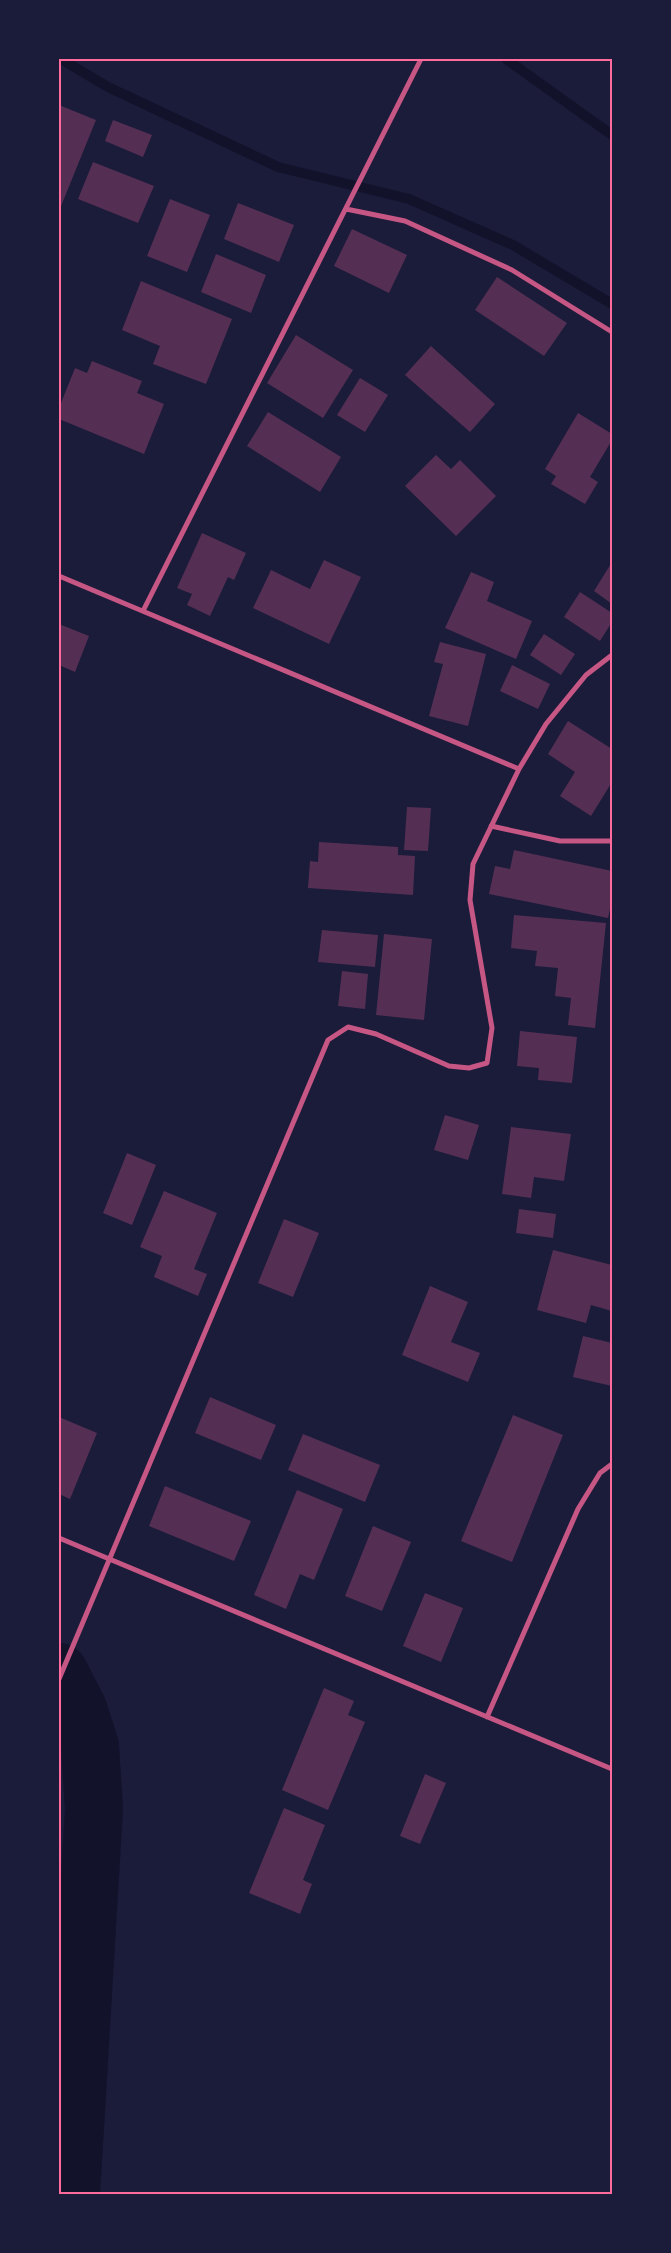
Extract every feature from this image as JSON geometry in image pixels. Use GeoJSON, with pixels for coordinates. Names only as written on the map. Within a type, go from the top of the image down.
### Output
{"type":"FeatureCollection","features":[{"type":"Feature","properties":{"kind":"street"},"geometry":{"type":"LineString","coordinates":[[143,611],[421,59]]}},
{"type":"Feature","properties":{"kind":"street"},"geometry":{"type":"LineString","coordinates":[[346,209],[404,221],[512,270],[612,332]]}},
{"type":"Feature","properties":{"kind":"street"},"geometry":{"type":"LineString","coordinates":[[59,576],[519,769]]}},
{"type":"Feature","properties":{"kind":"street"},"geometry":{"type":"LineString","coordinates":[[59,1679],[328,1040],[348,1027],[376,1034],[449,1066],[469,1068],[487,1063],[492,1028],[470,900],[473,864],[519,769],[552,717],[586,675],[612,654]]}},
{"type":"Feature","properties":{"kind":"street"},"geometry":{"type":"LineString","coordinates":[[491,826],[560,841],[612,841]]}},
{"type":"Feature","properties":{"kind":"street"},"geometry":{"type":"LineString","coordinates":[[487,1717],[578,1509],[600,1473],[612,1464]]}},
{"type":"Feature","properties":{"kind":"street"},"geometry":{"type":"LineString","coordinates":[[59,1538],[612,1769]]}},
{"type":"Feature","properties":{"kind":"building"},"geometry":{"type":"Polygon","coordinates":[[[59,105],[96,120],[59,211],[59,105]]]}},
{"type":"Feature","properties":{"kind":"building"},"geometry":{"type":"Polygon","coordinates":[[[113,120],[152,135],[143,157],[105,141],[113,120]]]}},
{"type":"Feature","properties":{"kind":"building"},"geometry":{"type":"Polygon","coordinates":[[[93,162],[154,186],[138,223],[78,199],[93,162]]]}},
{"type":"Feature","properties":{"kind":"building"},"geometry":{"type":"Polygon","coordinates":[[[170,199],[210,215],[187,272],[147,256],[170,199]]]}},
{"type":"Feature","properties":{"kind":"building"},"geometry":{"type":"Polygon","coordinates":[[[238,203],[294,225],[279,262],[224,239],[238,203]]]}},
{"type":"Feature","properties":{"kind":"building"},"geometry":{"type":"Polygon","coordinates":[[[352,229],[407,255],[389,293],[334,266],[352,229]]]}},
{"type":"Feature","properties":{"kind":"building"},"geometry":{"type":"Polygon","coordinates":[[[216,254],[266,275],[251,313],[201,292],[216,254]]]}},
{"type":"Feature","properties":{"kind":"building"},"geometry":{"type":"Polygon","coordinates":[[[497,277],[567,323],[544,356],[475,310],[497,277]]]}},
{"type":"Feature","properties":{"kind":"building"},"geometry":{"type":"Polygon","coordinates":[[[141,281],[232,319],[206,384],[153,364],[160,346],[122,330],[141,281]]]}},
{"type":"Feature","properties":{"kind":"building"},"geometry":{"type":"Polygon","coordinates":[[[296,335],[353,370],[323,418],[267,383],[296,335]]]}},
{"type":"Feature","properties":{"kind":"building"},"geometry":{"type":"Polygon","coordinates":[[[431,346],[495,404],[470,432],[405,375],[431,346]]]}},
{"type":"Feature","properties":{"kind":"building"},"geometry":{"type":"Polygon","coordinates":[[[92,361],[142,381],[137,393],[164,404],[144,454],[59,419],[59,408],[75,368],[87,373],[92,361]]]}},
{"type":"Feature","properties":{"kind":"building"},"geometry":{"type":"Polygon","coordinates":[[[360,378],[388,395],[365,432],[337,415],[360,378]]]}},
{"type":"Feature","properties":{"kind":"building"},"geometry":{"type":"Polygon","coordinates":[[[268,412],[341,457],[320,492],[247,446],[268,412]]]}},
{"type":"Feature","properties":{"kind":"building"},"geometry":{"type":"Polygon","coordinates":[[[578,413],[612,434],[612,440],[590,477],[598,482],[585,504],[551,484],[556,476],[545,469],[578,413]]]}},
{"type":"Feature","properties":{"kind":"building"},"geometry":{"type":"Polygon","coordinates":[[[436,455],[451,469],[460,460],[496,496],[456,536],[405,486],[436,455]]]}},
{"type":"Feature","properties":{"kind":"building"},"geometry":{"type":"Polygon","coordinates":[[[202,533],[246,553],[234,580],[228,577],[210,616],[187,605],[192,594],[177,588],[202,533]]]}},
{"type":"Feature","properties":{"kind":"building"},"geometry":{"type":"Polygon","coordinates":[[[324,560],[361,577],[329,644],[253,608],[271,570],[310,589],[324,560]]]}},
{"type":"Feature","properties":{"kind":"building"},"geometry":{"type":"Polygon","coordinates":[[[612,562],[612,604],[594,591],[612,562]]]}},
{"type":"Feature","properties":{"kind":"building"},"geometry":{"type":"Polygon","coordinates":[[[471,572],[494,582],[487,601],[532,621],[516,659],[445,628],[471,572]]]}},
{"type":"Feature","properties":{"kind":"building"},"geometry":{"type":"Polygon","coordinates":[[[580,592],[612,613],[612,622],[600,641],[564,617],[580,592]]]}},
{"type":"Feature","properties":{"kind":"building"},"geometry":{"type":"Polygon","coordinates":[[[59,624],[89,636],[75,672],[59,665],[59,624]]]}},
{"type":"Feature","properties":{"kind":"building"},"geometry":{"type":"Polygon","coordinates":[[[544,634],[575,654],[561,675],[530,655],[544,634]]]}},
{"type":"Feature","properties":{"kind":"building"},"geometry":{"type":"Polygon","coordinates":[[[440,642],[486,654],[468,726],[429,716],[443,664],[434,662],[440,642]]]}},
{"type":"Feature","properties":{"kind":"building"},"geometry":{"type":"Polygon","coordinates":[[[512,665],[550,684],[538,709],[500,691],[512,665]]]}},
{"type":"Feature","properties":{"kind":"building"},"geometry":{"type":"Polygon","coordinates":[[[568,721],[612,749],[612,782],[591,816],[560,796],[575,772],[548,754],[568,721]]]}},
{"type":"Feature","properties":{"kind":"building"},"geometry":{"type":"Polygon","coordinates":[[[407,807],[431,808],[428,851],[404,850],[407,807]]]}},
{"type":"Feature","properties":{"kind":"building"},"geometry":{"type":"Polygon","coordinates":[[[319,842],[398,847],[398,855],[415,856],[413,895],[308,888],[310,861],[318,862],[319,842]]]}},
{"type":"Feature","properties":{"kind":"building"},"geometry":{"type":"Polygon","coordinates":[[[514,850],[612,871],[612,900],[608,918],[489,894],[495,866],[510,869],[514,850]]]}},
{"type":"Feature","properties":{"kind":"building"},"geometry":{"type":"Polygon","coordinates":[[[514,915],[606,923],[595,1028],[568,1025],[571,998],[555,996],[558,968],[535,966],[537,951],[511,948],[514,915]]]}},
{"type":"Feature","properties":{"kind":"building"},"geometry":{"type":"Polygon","coordinates":[[[322,930],[378,935],[375,967],[318,962],[322,930]]]}},
{"type":"Feature","properties":{"kind":"building"},"geometry":{"type":"Polygon","coordinates":[[[384,934],[432,939],[424,1020],[376,1015],[384,934]]]}},
{"type":"Feature","properties":{"kind":"building"},"geometry":{"type":"Polygon","coordinates":[[[342,971],[368,974],[365,1009],[338,1006],[342,971]]]}},
{"type":"Feature","properties":{"kind":"building"},"geometry":{"type":"Polygon","coordinates":[[[520,1031],[577,1037],[572,1083],[538,1080],[539,1068],[517,1066],[520,1031]]]}},
{"type":"Feature","properties":{"kind":"building"},"geometry":{"type":"Polygon","coordinates":[[[445,1115],[479,1125],[468,1160],[434,1150],[445,1115]]]}},
{"type":"Feature","properties":{"kind":"building"},"geometry":{"type":"Polygon","coordinates":[[[511,1127],[571,1134],[564,1181],[534,1177],[531,1198],[502,1194],[511,1127]]]}},
{"type":"Feature","properties":{"kind":"building"},"geometry":{"type":"Polygon","coordinates":[[[127,1153],[156,1165],[132,1225],[103,1213],[127,1153]]]}},
{"type":"Feature","properties":{"kind":"building"},"geometry":{"type":"Polygon","coordinates":[[[164,1191],[217,1213],[194,1269],[207,1274],[198,1296],[154,1277],[162,1256],[140,1247],[164,1191]]]}},
{"type":"Feature","properties":{"kind":"building"},"geometry":{"type":"Polygon","coordinates":[[[519,1209],[556,1214],[553,1238],[516,1233],[519,1209]]]}},
{"type":"Feature","properties":{"kind":"building"},"geometry":{"type":"Polygon","coordinates":[[[284,1219],[319,1233],[293,1297],[258,1283],[284,1219]]]}},
{"type":"Feature","properties":{"kind":"building"},"geometry":{"type":"Polygon","coordinates":[[[553,1250],[612,1265],[612,1311],[591,1305],[586,1323],[537,1310],[553,1250]]]}},
{"type":"Feature","properties":{"kind":"building"},"geometry":{"type":"Polygon","coordinates":[[[430,1286],[468,1302],[451,1342],[480,1353],[468,1382],[402,1355],[430,1286]]]}},
{"type":"Feature","properties":{"kind":"building"},"geometry":{"type":"Polygon","coordinates":[[[583,1336],[612,1343],[612,1386],[573,1377],[583,1336]]]}},
{"type":"Feature","properties":{"kind":"building"},"geometry":{"type":"Polygon","coordinates":[[[210,1397],[276,1425],[261,1460],[195,1433],[210,1397]]]}},
{"type":"Feature","properties":{"kind":"building"},"geometry":{"type":"Polygon","coordinates":[[[513,1415],[563,1435],[512,1562],[461,1541],[513,1415]]]}},
{"type":"Feature","properties":{"kind":"building"},"geometry":{"type":"Polygon","coordinates":[[[59,1417],[97,1433],[70,1499],[59,1494],[59,1417]]]}},
{"type":"Feature","properties":{"kind":"building"},"geometry":{"type":"Polygon","coordinates":[[[303,1434],[380,1465],[365,1502],[288,1470],[303,1434]]]}},
{"type":"Feature","properties":{"kind":"building"},"geometry":{"type":"Polygon","coordinates":[[[165,1486],[251,1521],[234,1561],[149,1526],[165,1486]]]}},
{"type":"Feature","properties":{"kind":"building"},"geometry":{"type":"Polygon","coordinates":[[[297,1490],[343,1509],[314,1580],[300,1574],[286,1609],[254,1595],[297,1490]]]}},
{"type":"Feature","properties":{"kind":"building"},"geometry":{"type":"Polygon","coordinates":[[[373,1526],[411,1542],[382,1611],[345,1596],[373,1526]]]}},
{"type":"Feature","properties":{"kind":"building"},"geometry":{"type":"Polygon","coordinates":[[[425,1593],[463,1608],[441,1662],[403,1646],[425,1593]]]}},
{"type":"Feature","properties":{"kind":"building"},"geometry":{"type":"Polygon","coordinates":[[[324,1688],[354,1701],[348,1715],[365,1722],[328,1810],[282,1790],[324,1688]]]}},
{"type":"Feature","properties":{"kind":"building"},"geometry":{"type":"Polygon","coordinates":[[[425,1774],[446,1783],[420,1844],[400,1836],[425,1774]]]}},
{"type":"Feature","properties":{"kind":"building"},"geometry":{"type":"Polygon","coordinates":[[[284,1808],[325,1825],[303,1880],[312,1884],[300,1914],[249,1893],[284,1808]]]}},
{"type":"Feature","properties":{"kind":"waterway"},"geometry":{"type":"LineString","coordinates":[[61,59],[108,87],[278,167],[409,199],[513,245],[612,304]]}},
{"type":"Feature","properties":{"kind":"waterway"},"geometry":{"type":"LineString","coordinates":[[506,59],[612,135]]}},
{"type":"Feature","properties":{"kind":"waterway"},"geometry":{"type":"LineString","coordinates":[[59,1672],[78,1709],[90,1746],[94,1809],[71,2194]]}}]}
